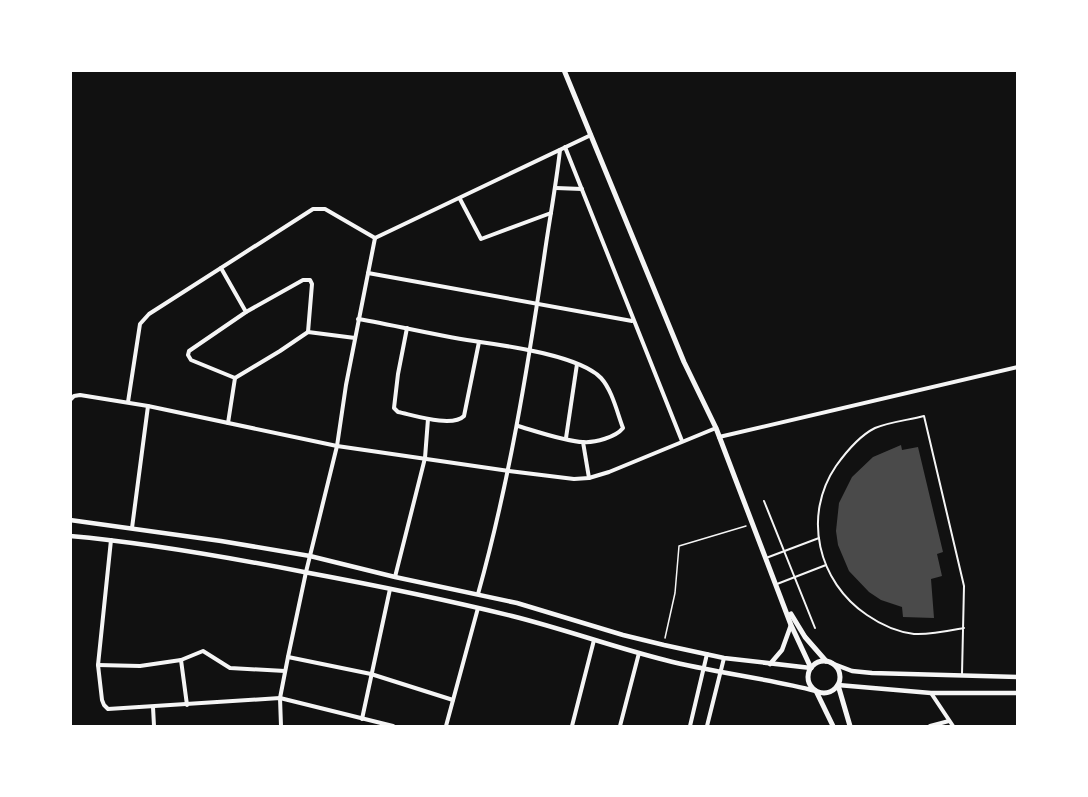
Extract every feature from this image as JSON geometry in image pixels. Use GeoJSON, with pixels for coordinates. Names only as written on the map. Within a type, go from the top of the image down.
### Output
{"type":"FeatureCollection","features":[{"type":"Feature","properties":{"kind":"main road"},"geometry":{"type":"LineString","coordinates":[[564,70],[684,362],[716,428],[791,625],[811,668]]}},
{"type":"Feature","properties":{"kind":"main road"},"geometry":{"type":"LineString","coordinates":[[785,605],[801,631],[828,662],[835,666],[840,675],[838,685],[849,726]]}},
{"type":"Feature","properties":{"kind":"main road"},"geometry":{"type":"LineString","coordinates":[[828,662],[820,662],[808,672],[809,683],[816,691],[833,726]]}},
{"type":"Feature","properties":{"kind":"main road"},"geometry":{"type":"LineString","coordinates":[[816,691],[831,692],[838,685]]}},
{"type":"Feature","properties":{"kind":"street"},"geometry":{"type":"LineString","coordinates":[[375,238],[591,135]]}},
{"type":"Feature","properties":{"kind":"street"},"geometry":{"type":"LineString","coordinates":[[565,147],[681,441]]}},
{"type":"Feature","properties":{"kind":"street"},"geometry":{"type":"LineString","coordinates":[[478,594],[518,426],[560,150]]}},
{"type":"Feature","properties":{"kind":"street"},"geometry":{"type":"LineString","coordinates":[[556,188],[582,189]]}},
{"type":"Feature","properties":{"kind":"street"},"geometry":{"type":"LineString","coordinates":[[460,199],[481,239],[551,213]]}},
{"type":"Feature","properties":{"kind":"street"},"geometry":{"type":"LineString","coordinates":[[128,402],[143,319],[221,267],[317,208],[325,209],[375,238]]}},
{"type":"Feature","properties":{"kind":"street"},"geometry":{"type":"LineString","coordinates":[[282,726],[280,698],[285,671],[306,572],[337,446],[358,319],[375,238]]}},
{"type":"Feature","properties":{"kind":"street"},"geometry":{"type":"LineString","coordinates":[[221,267],[246,312]]}},
{"type":"Feature","properties":{"kind":"street"},"geometry":{"type":"LineString","coordinates":[[368,273],[632,321]]}},
{"type":"Feature","properties":{"kind":"street"},"geometry":{"type":"LineString","coordinates":[[235,378],[191,360],[188,355],[189,351],[246,312],[303,280],[310,280],[312,284],[308,332]]}},
{"type":"Feature","properties":{"kind":"street"},"geometry":{"type":"LineString","coordinates":[[358,319],[479,342],[504,344],[577,364],[593,371],[606,384],[623,428],[621,431],[598,440],[583,442],[518,426]]}},
{"type":"Feature","properties":{"kind":"street"},"geometry":{"type":"LineString","coordinates":[[407,328],[394,408],[398,412],[428,419],[458,421],[464,417],[479,342]]}},
{"type":"Feature","properties":{"kind":"street"},"geometry":{"type":"LineString","coordinates":[[235,378],[308,332],[355,338]]}},
{"type":"Feature","properties":{"kind":"street"},"geometry":{"type":"LineString","coordinates":[[566,438],[577,364]]}},
{"type":"Feature","properties":{"kind":"street"},"geometry":{"type":"LineString","coordinates":[[719,437],[1017,368]]}},
{"type":"Feature","properties":{"kind":"street"},"geometry":{"type":"LineString","coordinates":[[228,423],[235,378]]}},
{"type":"Feature","properties":{"kind":"street"},"geometry":{"type":"LineString","coordinates":[[70,400],[80,395],[128,402],[337,446],[574,479],[589,478],[609,472],[716,428]]}},
{"type":"Feature","properties":{"kind":"street"},"geometry":{"type":"LineString","coordinates":[[132,528],[148,406]]}},
{"type":"Feature","properties":{"kind":"street"},"geometry":{"type":"LineString","coordinates":[[396,577],[425,458],[428,419]]}},
{"type":"Feature","properties":{"kind":"street"},"geometry":{"type":"LineString","coordinates":[[583,442],[589,478]]}},
{"type":"Feature","properties":{"kind":"street"},"geometry":{"type":"LineString","coordinates":[[70,520],[310,556],[478,594],[664,645],[724,658],[811,668]]}},
{"type":"Feature","properties":{"kind":"street"},"geometry":{"type":"LineString","coordinates":[[70,536],[242,560],[390,589],[478,608],[704,669],[775,681],[816,691]]}},
{"type":"Feature","properties":{"kind":"street"},"geometry":{"type":"LineString","coordinates":[[111,540],[98,665],[102,700],[108,709],[280,698],[393,726]]}},
{"type":"Feature","properties":{"kind":"street"},"geometry":{"type":"LineString","coordinates":[[365,726],[370,674],[390,589]]}},
{"type":"Feature","properties":{"kind":"street"},"geometry":{"type":"LineString","coordinates":[[446,726],[478,608]]}},
{"type":"Feature","properties":{"kind":"street"},"geometry":{"type":"LineString","coordinates":[[770,664],[782,650],[791,625]]}},
{"type":"Feature","properties":{"kind":"street"},"geometry":{"type":"LineString","coordinates":[[572,726],[594,640]]}},
{"type":"Feature","properties":{"kind":"street"},"geometry":{"type":"LineString","coordinates":[[98,665],[140,666],[181,660],[203,651],[230,668],[285,671]]}},
{"type":"Feature","properties":{"kind":"street"},"geometry":{"type":"LineString","coordinates":[[620,726],[639,653]]}},
{"type":"Feature","properties":{"kind":"street"},"geometry":{"type":"LineString","coordinates":[[690,726],[707,654]]}},
{"type":"Feature","properties":{"kind":"street"},"geometry":{"type":"LineString","coordinates":[[288,657],[370,674],[453,700]]}},
{"type":"Feature","properties":{"kind":"street"},"geometry":{"type":"LineString","coordinates":[[707,726],[724,658]]}},
{"type":"Feature","properties":{"kind":"street"},"geometry":{"type":"LineString","coordinates":[[181,660],[187,705]]}},
{"type":"Feature","properties":{"kind":"street"},"geometry":{"type":"LineString","coordinates":[[828,662],[852,671],[872,673],[1017,677]]}},
{"type":"Feature","properties":{"kind":"street"},"geometry":{"type":"LineString","coordinates":[[838,685],[930,693],[1017,693]]}},
{"type":"Feature","properties":{"kind":"street"},"geometry":{"type":"LineString","coordinates":[[930,693],[953,726]]}},
{"type":"Feature","properties":{"kind":"street"},"geometry":{"type":"LineString","coordinates":[[153,707],[154,726]]}},
{"type":"Feature","properties":{"kind":"street"},"geometry":{"type":"LineString","coordinates":[[930,726],[949,721]]}},
{"type":"Feature","properties":{"kind":"lane"},"geometry":{"type":"LineString","coordinates":[[962,675],[964,628],[964,586],[924,416],[875,428],[847,450],[828,479],[818,512],[820,547],[831,579],[852,605],[880,624],[912,634],[964,628]]}},
{"type":"Feature","properties":{"kind":"lane"},"geometry":{"type":"LineString","coordinates":[[764,501],[815,628]]}},
{"type":"Feature","properties":{"kind":"lane"},"geometry":{"type":"LineString","coordinates":[[766,558],[819,538]]}},
{"type":"Feature","properties":{"kind":"lane"},"geometry":{"type":"LineString","coordinates":[[777,584],[826,565]]}},
{"type":"Feature","properties":{"kind":"path"},"geometry":{"type":"LineString","coordinates":[[664,645],[675,593],[679,546],[753,525]]}},
{"type":"Feature","properties":{"kind":"building"},"geometry":{"type":"Polygon","coordinates":[[[901,445],[902,450],[918,447],[943,552],[937,554],[942,576],[931,579],[934,618],[903,617],[902,607],[881,600],[869,592],[849,571],[838,545],[836,531],[839,503],[852,477],[873,457],[901,445]]]}}]}
